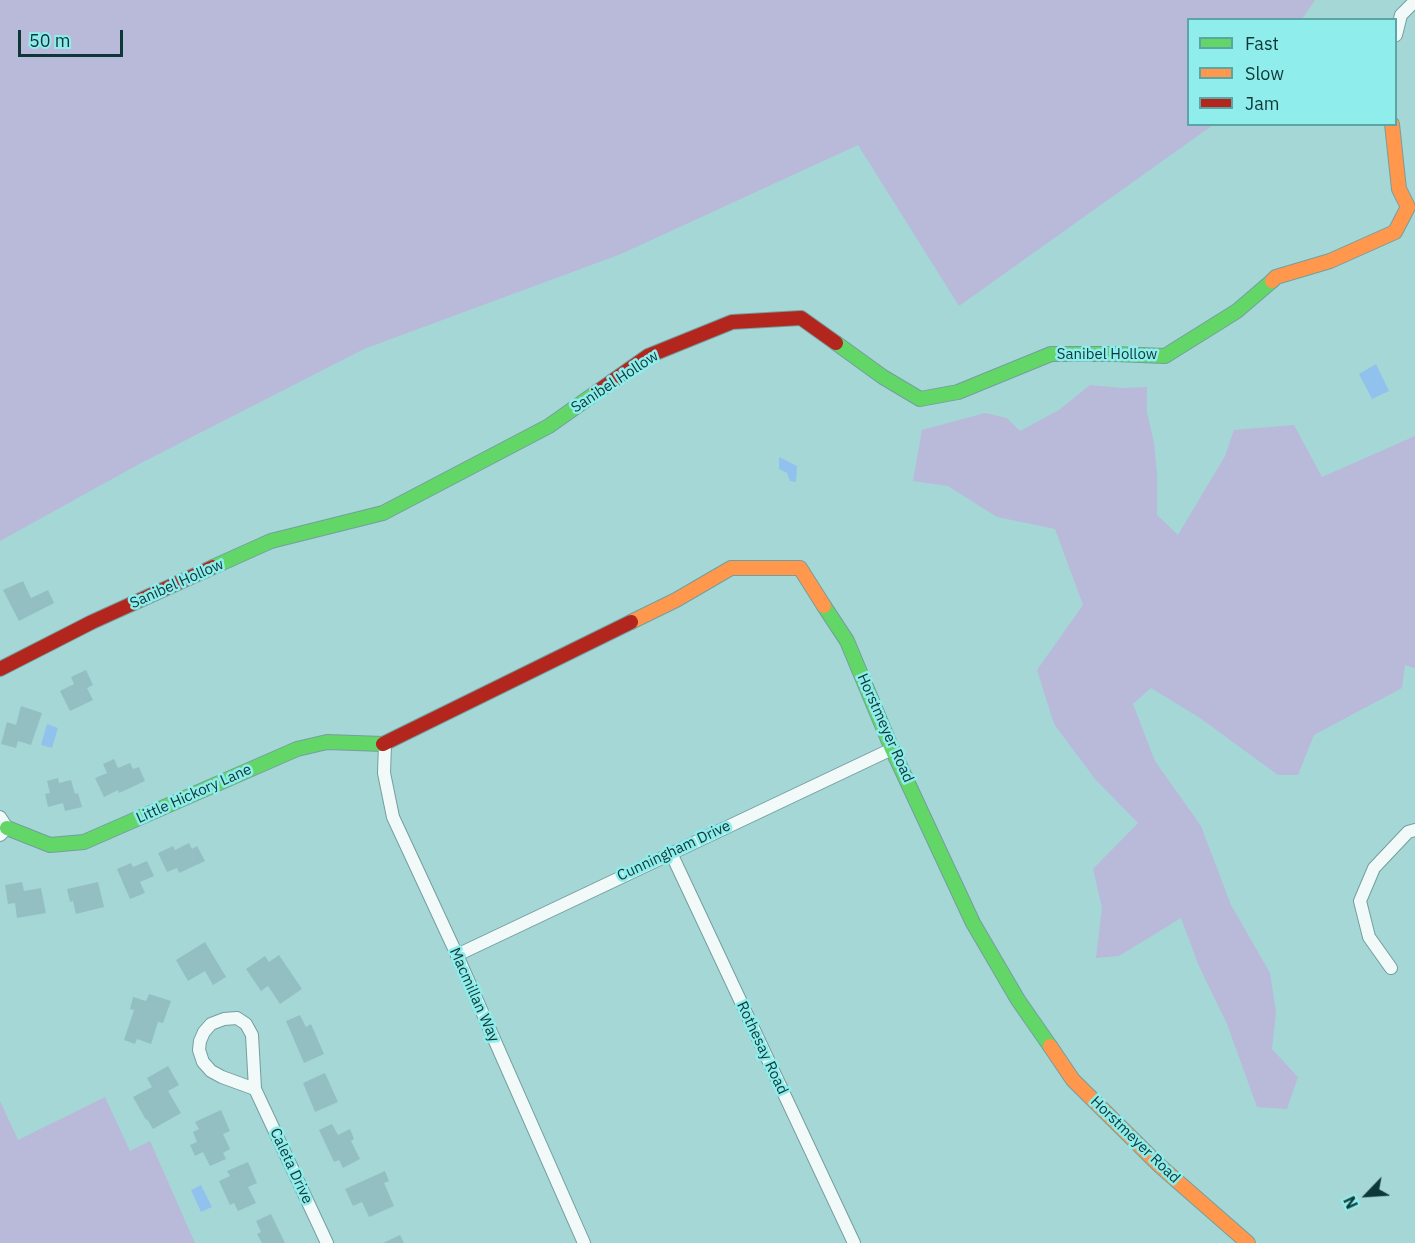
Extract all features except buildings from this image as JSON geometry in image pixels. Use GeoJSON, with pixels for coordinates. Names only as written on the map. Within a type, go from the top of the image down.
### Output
{"type":"FeatureCollection","features":[{"type":"Feature","properties":{"kind":"street"},"geometry":{"type":"LineString","coordinates":[[1397,28],[1401,15],[1415,1]]}},
{"type":"Feature","properties":{"kind":"street","name":"Sanibel Hollow"},"geometry":{"type":"LineString","coordinates":[[0,669],[92,622],[272,541],[383,513],[549,426],[648,356],[732,322],[801,318],[883,377],[920,399],[958,392],[1051,354],[1165,356],[1237,311],[1276,277],[1330,261],[1395,232],[1408,207],[1399,189],[1392,126]]}},
{"type":"Feature","properties":{"kind":"street","name":"Horstmeyer Road"},"geometry":{"type":"LineString","coordinates":[[385,744],[676,600],[731,568],[800,568],[847,641],[892,749],[973,923],[1018,1000],[1073,1080],[1160,1166],[1243,1242]]}},
{"type":"Feature","properties":{"kind":"street","name":"Little Hickory Lane"},"geometry":{"type":"LineString","coordinates":[[2,827],[50,845],[84,842],[297,749],[327,742],[385,744]]}},
{"type":"Feature","properties":{"kind":"street","name":"Macmillan Way"},"geometry":{"type":"LineString","coordinates":[[385,744],[384,773],[393,817],[457,955],[584,1243]]}},
{"type":"Feature","properties":{"kind":"street","name":"Cunningham Drive"},"geometry":{"type":"LineString","coordinates":[[457,955],[892,749]]}},
{"type":"Feature","properties":{"kind":"street"},"geometry":{"type":"LineString","coordinates":[[1391,968],[1369,937],[1360,901],[1374,868],[1408,832],[1415,830]]}},
{"type":"Feature","properties":{"kind":"street","name":"Rothesay Road"},"geometry":{"type":"LineString","coordinates":[[671,852],[854,1243]]}},
{"type":"Feature","properties":{"kind":"street","name":"Caleta Drive"},"geometry":{"type":"LineString","coordinates":[[255,1089],[222,1077],[211,1071],[203,1062],[199,1050],[200,1041],[211,1024],[224,1019],[237,1018],[246,1024],[252,1035],[255,1089],[327,1243]]}},
{"type":"Feature","properties":{"kind":"shaded area"},"geometry":{"type":"Polygon","coordinates":[[[0,0],[1315,0],[1303,18],[1187,18],[1187,126],[1212,126],[959,306],[858,145],[621,254],[364,349],[141,463],[0,541],[0,0]]]}},
{"type":"Feature","properties":{"kind":"shaded area"},"geometry":{"type":"Polygon","coordinates":[[[1376,364],[1389,391],[1372,399],[1359,374],[1376,364]]]}},
{"type":"Feature","properties":{"kind":"shaded area"},"geometry":{"type":"Polygon","coordinates":[[[1090,385],[1123,388],[1147,387],[1147,412],[1154,443],[1157,474],[1157,515],[1178,535],[1225,456],[1234,430],[1294,425],[1322,477],[1415,436],[1415,668],[1405,665],[1402,688],[1314,735],[1298,775],[1278,775],[1200,718],[1151,688],[1133,704],[1155,761],[1201,826],[1231,905],[1270,973],[1276,1012],[1272,1049],[1298,1077],[1287,1109],[1257,1107],[1227,1024],[1198,964],[1181,918],[1119,956],[1096,958],[1102,908],[1093,869],[1138,823],[1095,779],[1054,724],[1037,670],[1083,605],[1055,529],[997,517],[948,486],[913,481],[922,430],[985,413],[1007,418],[1020,431],[1059,410],[1090,385]]]}},
{"type":"Feature","properties":{"kind":"shaded area"},"geometry":{"type":"Polygon","coordinates":[[[779,457],[797,466],[796,482],[790,481],[787,473],[779,469],[779,457]]]}},
{"type":"Feature","properties":{"kind":"shaded area"},"geometry":{"type":"Polygon","coordinates":[[[47,724],[58,728],[52,748],[41,745],[47,724]]]}},
{"type":"Feature","properties":{"kind":"shaded area"},"geometry":{"type":"Polygon","coordinates":[[[105,1097],[130,1151],[150,1141],[195,1243],[0,1243],[0,1101],[18,1140],[105,1097]]]}},
{"type":"Feature","properties":{"kind":"shaded area"},"geometry":{"type":"Polygon","coordinates":[[[201,1185],[212,1207],[201,1212],[191,1190],[201,1185]]]}},
{"type":"Feature","properties":{"kind":"traffic: fast"},"geometry":{"type":"LineString","coordinates":[[836,343],[883,377],[920,399],[958,392],[1051,354],[1165,356],[1237,311],[1272,281]]}},
{"type":"Feature","properties":{"kind":"traffic: fast"},"geometry":{"type":"LineString","coordinates":[[213,567],[271,541],[383,513],[549,426],[597,392]]}},
{"type":"Feature","properties":{"kind":"traffic: fast"},"geometry":{"type":"LineString","coordinates":[[824,606],[847,641],[892,749],[973,923],[1018,1000],[1050,1046]]}},
{"type":"Feature","properties":{"kind":"traffic: fast"},"geometry":{"type":"LineString","coordinates":[[7,828],[50,845],[84,842],[297,749],[327,742],[383,744]]}},
{"type":"Feature","properties":{"kind":"traffic: slow"},"geometry":{"type":"LineString","coordinates":[[1272,281],[1276,277],[1330,261],[1395,232],[1408,207],[1399,189],[1392,126]]}},
{"type":"Feature","properties":{"kind":"traffic: slow"},"geometry":{"type":"LineString","coordinates":[[631,622],[676,600],[731,568],[800,568],[824,606]]}},
{"type":"Feature","properties":{"kind":"traffic: slow"},"geometry":{"type":"LineString","coordinates":[[1050,1046],[1073,1080],[1160,1166],[1248,1243]]}},
{"type":"Feature","properties":{"kind":"traffic: jam"},"geometry":{"type":"LineString","coordinates":[[597,392],[648,356],[732,322],[801,318],[836,343]]}},
{"type":"Feature","properties":{"kind":"traffic: jam"},"geometry":{"type":"LineString","coordinates":[[0,669],[92,622],[213,567]]}},
{"type":"Feature","properties":{"kind":"traffic: jam"},"geometry":{"type":"LineString","coordinates":[[383,744],[631,622]]}}]}
